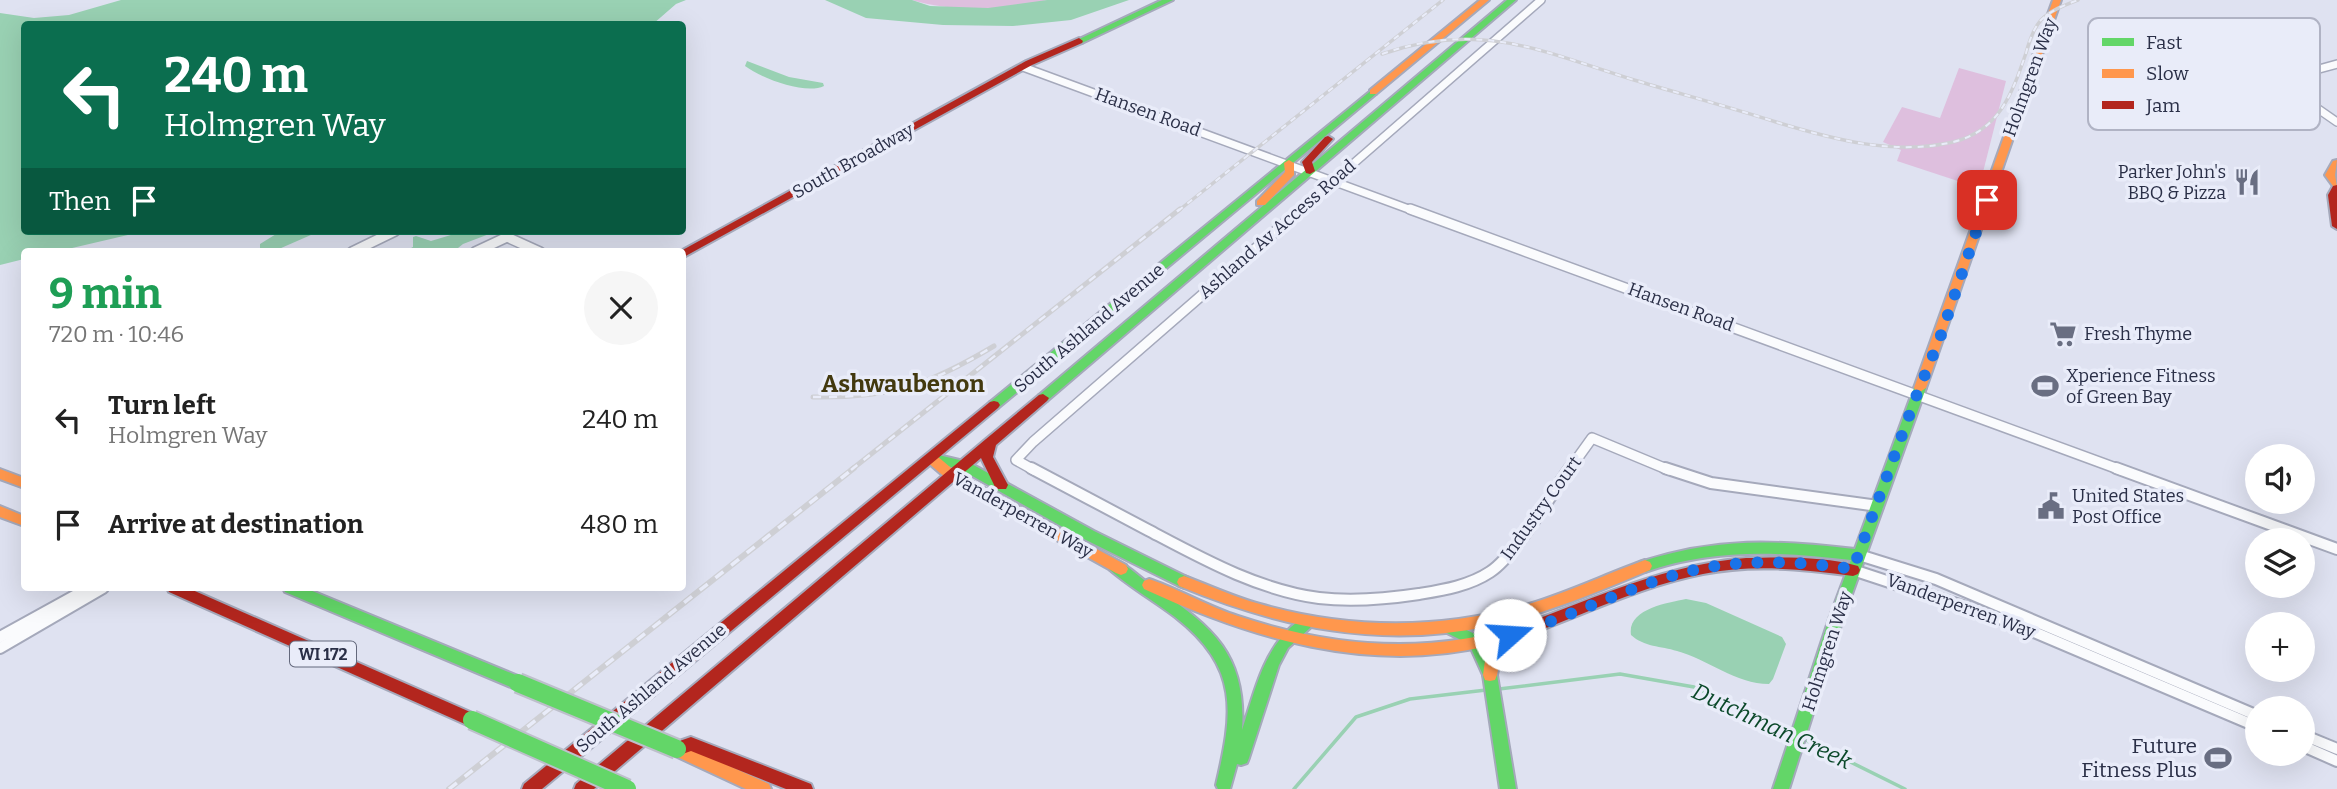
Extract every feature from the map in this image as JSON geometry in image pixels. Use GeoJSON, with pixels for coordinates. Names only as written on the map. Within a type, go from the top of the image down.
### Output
{"type":"FeatureCollection","features":[{"type":"Feature","properties":{"kind":"main road","name":"South Broadway"},"geometry":{"type":"LineString","coordinates":[[686,253],[1023,67],[1169,0]]}},
{"type":"Feature","properties":{"kind":"main road","name":"South Broadway"},"geometry":{"type":"LineString","coordinates":[[1023,67],[1038,65],[1180,0]]}},
{"type":"Feature","properties":{"kind":"main road","name":"South Ashland Avenue"},"geometry":{"type":"LineString","coordinates":[[530,789],[1485,0]]}},
{"type":"Feature","properties":{"kind":"main road","name":"South Ashland Avenue"},"geometry":{"type":"LineString","coordinates":[[582,789],[1512,0]]}},
{"type":"Feature","properties":{"kind":"main road","name":"Holmgren Way"},"geometry":{"type":"LineString","coordinates":[[1781,789],[1856,562],[1940,338],[2057,0]]}},
{"type":"Feature","properties":{"kind":"main road"},"geometry":{"type":"LineString","coordinates":[[1310,171],[1307,162],[1345,122],[1349,113]]}},
{"type":"Feature","properties":{"kind":"main road"},"geometry":{"type":"LineString","coordinates":[[1225,242],[1290,173],[1289,163]]}},
{"type":"Feature","properties":{"kind":"main road"},"geometry":{"type":"LineString","coordinates":[[2337,163],[2330,175],[2337,186],[2333,197],[2337,226]]}},
{"type":"Feature","properties":{"kind":"main road"},"geometry":{"type":"LineString","coordinates":[[990,442],[988,464],[1001,485]]}},
{"type":"Feature","properties":{"kind":"main road","name":"Vanderperren Way"},"geometry":{"type":"LineString","coordinates":[[932,458],[1001,485],[1180,582],[1238,606],[1306,624],[1393,632],[1488,621],[1566,596],[1672,556],[1745,545],[1856,562]]}},
{"type":"Feature","properties":{"kind":"main road","name":"Vanderperren Way"},"geometry":{"type":"LineString","coordinates":[[958,470],[1115,566],[1194,608],[1289,638],[1336,646],[1420,649],[1496,639],[1686,572],[1735,565],[1856,562]]}},
{"type":"Feature","properties":{"kind":"main road"},"geometry":{"type":"LineString","coordinates":[[0,474],[21,482]]}},
{"type":"Feature","properties":{"kind":"main road"},"geometry":{"type":"LineString","coordinates":[[0,511],[21,521]]}},
{"type":"Feature","properties":{"kind":"main road"},"geometry":{"type":"LineString","coordinates":[[1115,566],[1134,585],[1195,624],[1223,656],[1234,683],[1240,712],[1236,741],[1222,787]]}},
{"type":"Feature","properties":{"kind":"main road","name":"WI 172"},"geometry":{"type":"LineString","coordinates":[[181,591],[627,789]]}},
{"type":"Feature","properties":{"kind":"main road","name":"WI 172"},"geometry":{"type":"LineString","coordinates":[[297,591],[677,750],[763,789]]}},
{"type":"Feature","properties":{"kind":"main road"},"geometry":{"type":"LineString","coordinates":[[1222,787],[1236,769],[1272,663],[1289,638],[1306,624]]}},
{"type":"Feature","properties":{"kind":"main road"},"geometry":{"type":"LineString","coordinates":[[1448,627],[1466,634],[1476,642],[1490,675]]}},
{"type":"Feature","properties":{"kind":"main road"},"geometry":{"type":"LineString","coordinates":[[1496,639],[1490,675],[1494,717],[1508,789]]}},
{"type":"Feature","properties":{"kind":"main road"},"geometry":{"type":"LineString","coordinates":[[677,750],[691,744],[805,789]]}},
{"type":"Feature","properties":{"kind":"street","name":"Ashland Av Access Road"},"geometry":{"type":"LineString","coordinates":[[1016,460],[1541,0]]}},
{"type":"Feature","properties":{"kind":"street"},"geometry":{"type":"LineString","coordinates":[[2320,69],[2337,64]]}},
{"type":"Feature","properties":{"kind":"street","name":"Hansen Road"},"geometry":{"type":"LineString","coordinates":[[1023,67],[2337,549]]}},
{"type":"Feature","properties":{"kind":"street"},"geometry":{"type":"LineString","coordinates":[[2320,110],[2337,122]]}},
{"type":"Feature","properties":{"kind":"street"},"geometry":{"type":"LineString","coordinates":[[360,248],[387,235]]}},
{"type":"Feature","properties":{"kind":"street"},"geometry":{"type":"LineString","coordinates":[[482,248],[505,235]]}},
{"type":"Feature","properties":{"kind":"street"},"geometry":{"type":"LineString","coordinates":[[509,235],[533,248]]}},
{"type":"Feature","properties":{"kind":"street","name":"Industry Court"},"geometry":{"type":"LineString","coordinates":[[1016,460],[1224,570],[1278,590],[1332,599],[1373,600],[1413,596],[1488,575],[1505,559],[1592,438],[1701,480],[1878,506]]}},
{"type":"Feature","properties":{"kind":"street","name":"Vanderperren Way"},"geometry":{"type":"LineString","coordinates":[[1856,562],[1936,579],[2245,710]]}},
{"type":"Feature","properties":{"kind":"street","name":"Vanderperren Way"},"geometry":{"type":"LineString","coordinates":[[1856,562],[2245,722]]}},
{"type":"Feature","properties":{"kind":"street"},"geometry":{"type":"LineString","coordinates":[[0,637],[84,591]]}},
{"type":"Feature","properties":{"kind":"street"},"geometry":{"type":"LineString","coordinates":[[0,648],[98,591]]}},
{"type":"Feature","properties":{"kind":"street"},"geometry":{"type":"LineString","coordinates":[[2315,740],[2337,749]]}},
{"type":"Feature","properties":{"kind":"street"},"geometry":{"type":"LineString","coordinates":[[2315,751],[2337,761]]}},
{"type":"Feature","properties":{"kind":"shaded area"},"geometry":{"type":"Polygon","coordinates":[[[121,0],[686,0],[676,4],[656,21],[21,21],[21,235],[128,235],[72,248],[21,248],[21,260],[0,265],[0,13],[34,18],[69,15],[121,0]]]}},
{"type":"Feature","properties":{"kind":"shaded area"},"geometry":{"type":"Polygon","coordinates":[[[825,0],[912,0],[930,6],[988,8],[1047,0],[1129,0],[1071,20],[1013,26],[943,25],[866,18],[825,0]]]}},
{"type":"Feature","properties":{"kind":"shaded area"},"geometry":{"type":"Polygon","coordinates":[[[912,0],[1047,0],[980,9],[944,7],[912,0]]]}},
{"type":"Feature","properties":{"kind":"shaded area"},"geometry":{"type":"Polygon","coordinates":[[[747,61],[789,77],[823,83],[824,86],[806,88],[783,84],[752,71],[745,66],[747,61]]]}},
{"type":"Feature","properties":{"kind":"shaded area"},"geometry":{"type":"Polygon","coordinates":[[[1959,68],[2006,81],[1979,188],[1897,161],[1901,150],[1883,142],[1902,107],[1940,118],[1959,68]]]}},
{"type":"Feature","properties":{"kind":"shaded area"},"geometry":{"type":"Polygon","coordinates":[[[275,235],[311,235],[281,248],[260,248],[260,244],[275,235]]]}},
{"type":"Feature","properties":{"kind":"shaded area"},"geometry":{"type":"Polygon","coordinates":[[[451,235],[487,235],[458,248],[411,248],[413,237],[431,241],[451,235]]]}},
{"type":"Feature","properties":{"kind":"shaded area"},"geometry":{"type":"Polygon","coordinates":[[[1686,599],[1706,603],[1782,637],[1786,644],[1769,684],[1733,676],[1688,655],[1647,644],[1631,635],[1631,626],[1642,613],[1659,605],[1686,599]]]}},
{"type":"Feature","properties":{"kind":"waterway","name":"Dutchman Creek"},"geometry":{"type":"LineString","coordinates":[[1499,689],[1620,674],[1694,687],[1795,735]]}},
{"type":"Feature","properties":{"kind":"waterway","name":"Dutchman Creek"},"geometry":{"type":"LineString","coordinates":[[1294,789],[1356,717],[1410,699],[1486,690]]}},
{"type":"Feature","properties":{"kind":"waterway","name":"Dutchman Creek"},"geometry":{"type":"LineString","coordinates":[[1804,739],[1905,789]]}},
{"type":"Feature","properties":{"kind":"railway"},"geometry":{"type":"LineString","coordinates":[[1178,211],[1443,0]]}},
{"type":"Feature","properties":{"kind":"railway"},"geometry":{"type":"LineString","coordinates":[[1382,54],[1417,44],[1450,40],[1510,43],[1819,134],[1863,144],[1931,146],[1969,137],[1993,120],[2009,96],[2038,24],[2045,16],[2078,0]]}},
{"type":"Feature","properties":{"kind":"railway"},"geometry":{"type":"LineString","coordinates":[[851,470],[1180,209]]}},
{"type":"Feature","properties":{"kind":"railway"},"geometry":{"type":"LineString","coordinates":[[813,397],[865,395],[908,387],[949,371],[994,346]]}},
{"type":"Feature","properties":{"kind":"railway"},"geometry":{"type":"LineString","coordinates":[[449,789],[854,468]]}},
{"type":"Feature","properties":{"kind":"traffic: fast"},"geometry":{"type":"LineString","coordinates":[[1079,41],[1169,0]]}},
{"type":"Feature","properties":{"kind":"traffic: fast"},"geometry":{"type":"LineString","coordinates":[[1043,398],[1512,0]]}},
{"type":"Feature","properties":{"kind":"traffic: fast"},"geometry":{"type":"LineString","coordinates":[[994,405],[1373,92]]}},
{"type":"Feature","properties":{"kind":"traffic: fast"},"geometry":{"type":"LineString","coordinates":[[1781,789],[1836,619],[1920,388]]}},
{"type":"Feature","properties":{"kind":"traffic: fast"},"geometry":{"type":"LineString","coordinates":[[934,459],[963,465],[1089,535],[1184,582]]}},
{"type":"Feature","properties":{"kind":"traffic: fast"},"geometry":{"type":"LineString","coordinates":[[1645,566],[1698,552],[1751,547],[1859,555]]}},
{"type":"Feature","properties":{"kind":"traffic: fast"},"geometry":{"type":"LineString","coordinates":[[1115,566],[1202,631],[1218,650],[1229,670],[1236,711],[1224,785]]}},
{"type":"Feature","properties":{"kind":"traffic: fast"},"geometry":{"type":"LineString","coordinates":[[297,591],[518,683]]}},
{"type":"Feature","properties":{"kind":"traffic: fast"},"geometry":{"type":"LineString","coordinates":[[1241,758],[1272,663],[1283,644],[1305,624]]}},
{"type":"Feature","properties":{"kind":"traffic: fast"},"geometry":{"type":"LineString","coordinates":[[1448,627],[1474,640],[1490,675],[1508,789]]}},
{"type":"Feature","properties":{"kind":"traffic: fast"},"geometry":{"type":"LineString","coordinates":[[518,683],[677,749]]}},
{"type":"Feature","properties":{"kind":"traffic: fast"},"geometry":{"type":"LineString","coordinates":[[472,720],[627,789]]}},
{"type":"Feature","properties":{"kind":"traffic: slow"},"geometry":{"type":"LineString","coordinates":[[1373,92],[1485,0]]}},
{"type":"Feature","properties":{"kind":"traffic: slow"},"geometry":{"type":"LineString","coordinates":[[1920,388],[2057,0]]}},
{"type":"Feature","properties":{"kind":"traffic: slow"},"geometry":{"type":"LineString","coordinates":[[1261,203],[1290,173],[1289,163]]}},
{"type":"Feature","properties":{"kind":"traffic: slow"},"geometry":{"type":"LineString","coordinates":[[2337,163],[2330,175],[2337,184]]}},
{"type":"Feature","properties":{"kind":"traffic: slow"},"geometry":{"type":"LineString","coordinates":[[931,458],[952,476],[1121,569]]}},
{"type":"Feature","properties":{"kind":"traffic: slow"},"geometry":{"type":"LineString","coordinates":[[0,474],[21,482]]}},
{"type":"Feature","properties":{"kind":"traffic: slow"},"geometry":{"type":"LineString","coordinates":[[0,511],[21,520]]}},
{"type":"Feature","properties":{"kind":"traffic: slow"},"geometry":{"type":"LineString","coordinates":[[1184,582],[1220,597],[1296,619],[1334,626],[1412,630],[1451,627],[1510,615],[1569,596],[1645,566]]}},
{"type":"Feature","properties":{"kind":"traffic: slow"},"geometry":{"type":"LineString","coordinates":[[1149,585],[1235,621],[1325,644],[1371,650],[1418,650],[1464,645],[1510,635]]}},
{"type":"Feature","properties":{"kind":"traffic: slow"},"geometry":{"type":"LineString","coordinates":[[1490,675],[1496,639]]}},
{"type":"Feature","properties":{"kind":"traffic: slow"},"geometry":{"type":"LineString","coordinates":[[677,749],[763,789]]}},
{"type":"Feature","properties":{"kind":"traffic: jam"},"geometry":{"type":"LineString","coordinates":[[686,253],[1029,63],[1079,41]]}},
{"type":"Feature","properties":{"kind":"traffic: jam"},"geometry":{"type":"LineString","coordinates":[[1310,171],[1307,162],[1328,139]]}},
{"type":"Feature","properties":{"kind":"traffic: jam"},"geometry":{"type":"LineString","coordinates":[[2337,188],[2333,195],[2337,226]]}},
{"type":"Feature","properties":{"kind":"traffic: jam"},"geometry":{"type":"LineString","coordinates":[[582,789],[1043,398]]}},
{"type":"Feature","properties":{"kind":"traffic: jam"},"geometry":{"type":"LineString","coordinates":[[530,789],[994,405]]}},
{"type":"Feature","properties":{"kind":"traffic: jam"},"geometry":{"type":"LineString","coordinates":[[990,442],[987,457],[1001,485]]}},
{"type":"Feature","properties":{"kind":"traffic: jam"},"geometry":{"type":"LineString","coordinates":[[1510,635],[1639,586],[1703,568],[1768,563],[1853,570]]}},
{"type":"Feature","properties":{"kind":"traffic: jam"},"geometry":{"type":"LineString","coordinates":[[181,591],[472,720]]}},
{"type":"Feature","properties":{"kind":"traffic: jam"},"geometry":{"type":"LineString","coordinates":[[677,749],[691,744],[805,789]]}},
{"type":"Feature","properties":{"kind":"place","name":"Parker John's BBQ & Pizza"},"geometry":{"type":"Point","coordinates":[2247,182]}},
{"type":"Feature","properties":{"kind":"place","name":"Fresh Thyme"},"geometry":{"type":"Point","coordinates":[2063,334]}},
{"type":"Feature","properties":{"kind":"place","name":"Xperience Fitness of Green Bay"},"geometry":{"type":"Point","coordinates":[2045,386]}},
{"type":"Feature","properties":{"kind":"place","name":"United States Post Office"},"geometry":{"type":"Point","coordinates":[2051,506]}},
{"type":"Feature","properties":{"kind":"place","name":"Future Fitness Plus"},"geometry":{"type":"Point","coordinates":[2218,758]}},
{"type":"Feature","properties":{"kind":"district","name":"Ashwaubenon"},"geometry":{"type":"Point","coordinates":[903,384]}},
{"type":"Feature","properties":{"kind":"route"},"geometry":{"type":"LineString","coordinates":[[1510,635],[1686,572],[1735,565],[1791,563],[1853,569],[1940,338],[1987,200]]}}]}
